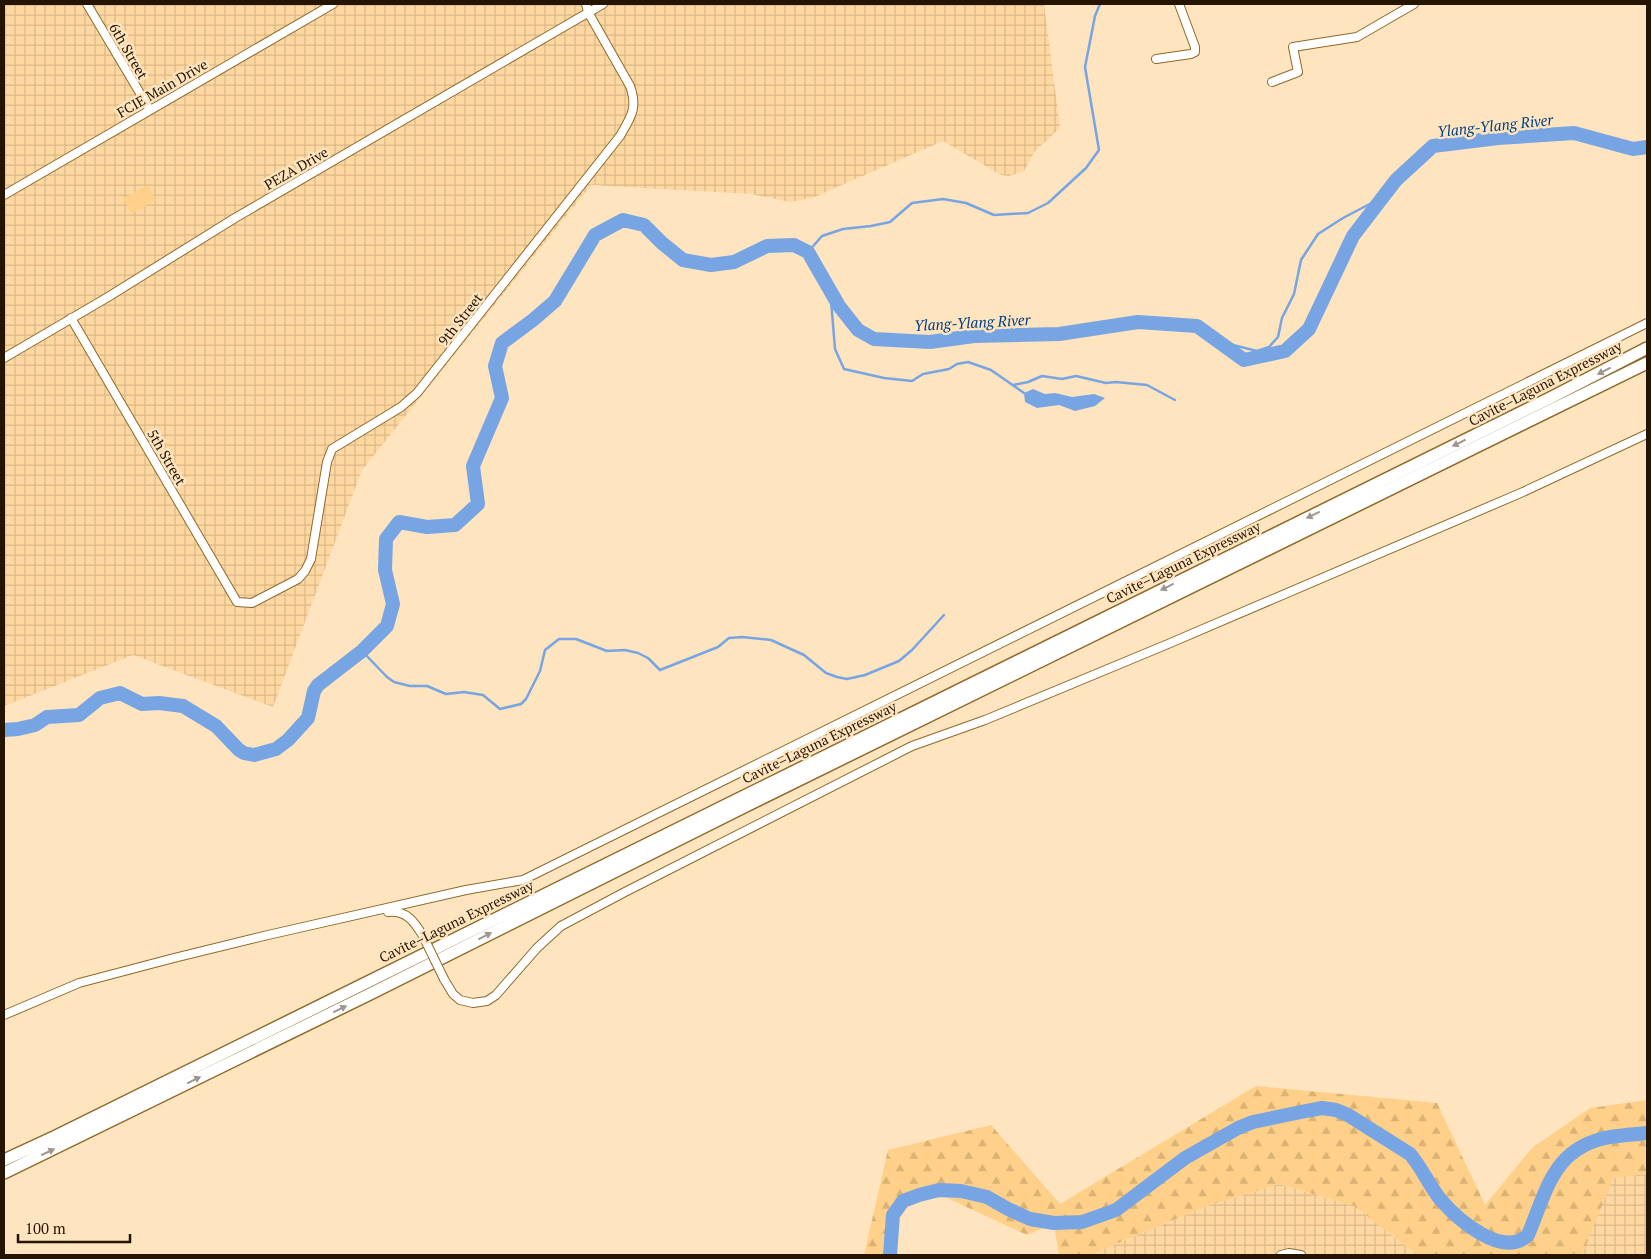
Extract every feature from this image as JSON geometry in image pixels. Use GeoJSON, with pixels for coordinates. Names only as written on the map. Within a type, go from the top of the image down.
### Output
{"type":"FeatureCollection","features":[{"type":"Feature","properties":{"kind":"highway","name":"Cavite–Laguna Expressway"},"geometry":{"type":"LineString","coordinates":[[4,1160],[1561,393],[1647,348]]}},
{"type":"Feature","properties":{"kind":"highway","name":"Cavite–Laguna Expressway"},"geometry":{"type":"LineString","coordinates":[[4,1173],[1647,363]]}},
{"type":"Feature","properties":{"kind":"street","name":"6th Street"},"geometry":{"type":"LineString","coordinates":[[87,4],[150,110]]}},
{"type":"Feature","properties":{"kind":"street","name":"FCIE Main Drive"},"geometry":{"type":"LineString","coordinates":[[4,195],[333,4]]}},
{"type":"Feature","properties":{"kind":"street","name":"9th Street"},"geometry":{"type":"LineString","coordinates":[[579,4],[588,12]]}},
{"type":"Feature","properties":{"kind":"street","name":"9th Street"},"geometry":{"type":"LineString","coordinates":[[245,604],[252,603],[298,579],[305,571],[310,559],[327,462],[332,449],[401,408],[417,393],[620,136],[632,116],[634,101],[630,86],[588,12],[586,4]]}},
{"type":"Feature","properties":{"kind":"street","name":"PEZA Drive"},"geometry":{"type":"LineString","coordinates":[[4,358],[235,218],[603,4]]}},
{"type":"Feature","properties":{"kind":"street"},"geometry":{"type":"LineString","coordinates":[[1156,59],[1195,52],[1195,47],[1178,4]]}},
{"type":"Feature","properties":{"kind":"street"},"geometry":{"type":"LineString","coordinates":[[1272,82],[1298,72],[1293,47],[1357,37],[1414,4]]}},
{"type":"Feature","properties":{"kind":"street","name":"5th Street"},"geometry":{"type":"LineString","coordinates":[[71,318],[237,602],[245,604]]}},
{"type":"Feature","properties":{"kind":"street"},"geometry":{"type":"LineString","coordinates":[[4,1015],[79,984],[252,939],[466,890],[522,880],[1647,323]]}},
{"type":"Feature","properties":{"kind":"street"},"geometry":{"type":"LineString","coordinates":[[359,915],[403,913],[414,922],[423,936],[453,994],[460,1000],[472,1004],[486,1001],[496,995],[537,948],[561,926],[912,746],[985,720],[1168,644],[1514,496],[1647,434]]}},
{"type":"Feature","properties":{"kind":"street"},"geometry":{"type":"LineString","coordinates":[[1281,1255],[1289,1253],[1301,1255]]}},
{"type":"Feature","properties":{"kind":"shaded area"},"geometry":{"type":"Polygon","coordinates":[[[4,4],[1044,4],[1060,128],[1035,151],[1024,171],[1009,176],[1001,175],[943,141],[812,198],[790,202],[751,194],[591,185],[362,470],[273,707],[133,655],[4,706],[4,4]]]}},
{"type":"Feature","properties":{"kind":"shaded area"},"geometry":{"type":"Polygon","coordinates":[[[1647,1174],[1647,1255],[1582,1255],[1604,1178],[1647,1174]]]}},
{"type":"Feature","properties":{"kind":"shaded area"},"geometry":{"type":"Polygon","coordinates":[[[1279,1184],[1354,1206],[1418,1255],[1090,1255],[1207,1206],[1279,1184]]]}},
{"type":"Feature","properties":{"kind":"green space"},"geometry":{"type":"Polygon","coordinates":[[[147,185],[156,200],[132,214],[123,199],[147,185]]]}},
{"type":"Feature","properties":{"kind":"green space"},"geometry":{"type":"Polygon","coordinates":[[[1256,1086],[1437,1103],[1485,1205],[1532,1148],[1590,1108],[1647,1100],[1647,1174],[1613,1178],[1582,1255],[1418,1255],[1354,1206],[1279,1184],[1207,1206],[1090,1255],[1059,1255],[1054,1224],[1027,1235],[947,1198],[919,1195],[903,1201],[894,1215],[890,1255],[864,1255],[888,1150],[991,1125],[1060,1204],[1256,1086]]]}},
{"type":"Feature","properties":{"kind":"water"},"geometry":{"type":"Polygon","coordinates":[[[1033,389],[1045,394],[1055,393],[1072,397],[1094,394],[1105,398],[1095,406],[1075,411],[1059,405],[1037,408],[1025,402],[1024,393],[1033,389]]]}},
{"type":"Feature","properties":{"kind":"waterway"},"geometry":{"type":"LineString","coordinates":[[808,252],[822,236],[843,229],[890,222],[912,203],[943,199],[966,203],[994,215],[1028,213],[1048,203],[1086,168],[1099,150],[1085,67],[1095,16],[1100,4]]}},
{"type":"Feature","properties":{"kind":"waterway","name":"Ylang-Ylang River"},"geometry":{"type":"LineString","coordinates":[[4,730],[35,725],[47,717],[79,715],[100,698],[120,693],[142,704],[159,703],[183,706],[216,726],[244,753],[254,755],[276,749],[288,740],[308,718],[314,691],[318,685],[362,651],[387,626],[393,604],[385,570],[386,539],[399,522],[427,527],[455,525],[478,504],[473,466],[502,398],[495,366],[502,343],[555,301],[595,235],[623,220],[644,225],[683,260],[711,265],[734,262],[767,246],[794,245],[808,252],[839,306],[858,330],[874,339],[930,342],[974,336],[1059,334],[1138,322],[1197,326],[1244,360],[1285,351],[1309,329],[1353,236],[1396,180],[1433,146],[1498,138],[1574,133],[1633,149],[1647,147]]}},
{"type":"Feature","properties":{"kind":"waterway"},"geometry":{"type":"LineString","coordinates":[[1217,341],[1257,351],[1269,347],[1278,337],[1282,318],[1294,294],[1301,260],[1318,234],[1343,218],[1383,197]]}},
{"type":"Feature","properties":{"kind":"waterway"},"geometry":{"type":"LineString","coordinates":[[823,277],[831,300],[835,349],[844,369],[884,378],[912,381],[923,374],[949,369],[957,364],[968,362],[991,370],[1024,393]]}},
{"type":"Feature","properties":{"kind":"waterway"},"geometry":{"type":"LineString","coordinates":[[1013,385],[1028,382],[1042,376],[1062,379],[1076,376],[1106,383],[1147,385],[1175,400]]}},
{"type":"Feature","properties":{"kind":"waterway"},"geometry":{"type":"LineString","coordinates":[[362,651],[394,682],[410,686],[427,686],[446,694],[464,692],[483,695],[500,709],[521,704],[526,699],[540,671],[545,650],[559,639],[576,639],[607,651],[625,650],[638,653],[648,658],[660,670],[718,647],[729,638],[742,637],[771,640],[804,655],[826,673],[847,679],[865,675],[899,661],[912,650],[944,615]]}},
{"type":"Feature","properties":{"kind":"waterway"},"geometry":{"type":"LineString","coordinates":[[890,1255],[893,1215],[903,1201],[919,1195],[939,1190],[961,1191],[987,1197],[1030,1219],[1054,1223],[1082,1222],[1116,1210],[1185,1158],[1238,1128],[1253,1122],[1322,1108],[1336,1110],[1348,1115],[1410,1154],[1440,1199],[1469,1226],[1494,1240],[1518,1241],[1528,1235],[1553,1176],[1571,1154],[1585,1145],[1601,1139],[1647,1133]]}}]}
